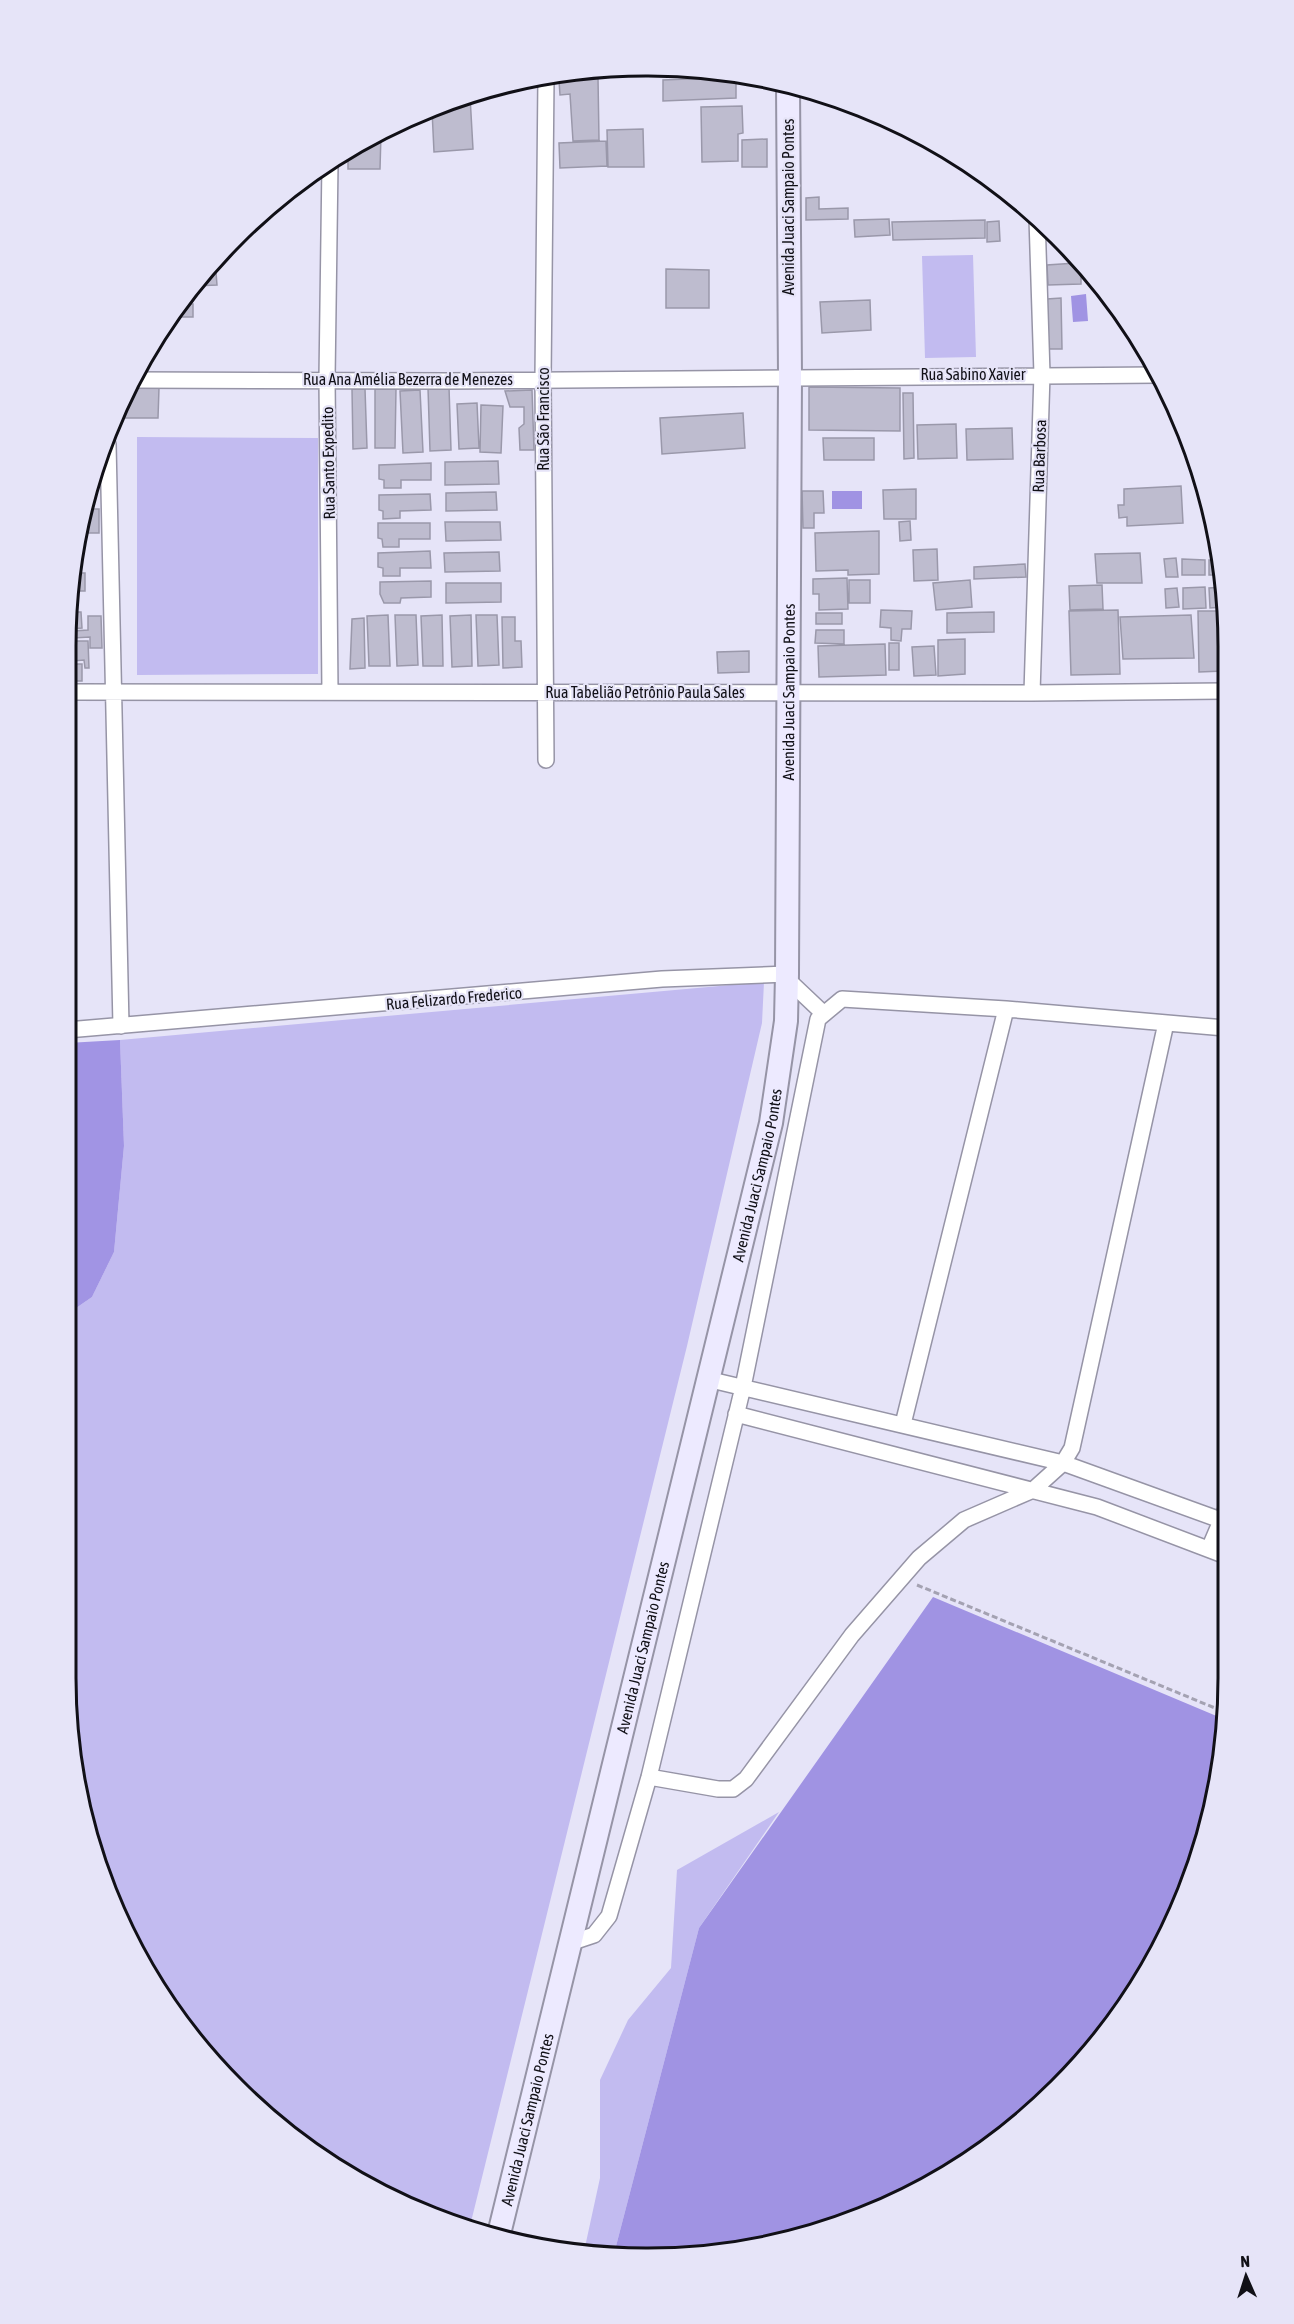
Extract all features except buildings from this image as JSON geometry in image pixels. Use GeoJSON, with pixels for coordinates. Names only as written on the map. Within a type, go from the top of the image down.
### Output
{"type":"FeatureCollection","features":[{"type":"Feature","properties":{"kind":"main road","name":"Avenida Juaci Sampaio Pontes"},"geometry":{"type":"LineString","coordinates":[[500,2228],[771,1123],[786,1022],[790,693],[788,94]]}},
{"type":"Feature","properties":{"kind":"street","name":"Rua São Francisco"},"geometry":{"type":"LineString","coordinates":[[546,85],[543,379],[546,760]]}},
{"type":"Feature","properties":{"kind":"street","name":"Rua Santo Expedito"},"geometry":{"type":"LineString","coordinates":[[330,173],[327,379],[330,691]]}},
{"type":"Feature","properties":{"kind":"street","name":"Rua Barbosa"},"geometry":{"type":"LineString","coordinates":[[1032,693],[1042,374],[1037,232]]}},
{"type":"Feature","properties":{"kind":"street","name":"Rua Sabino Xavier"},"geometry":{"type":"LineString","coordinates":[[790,376],[1148,375]]}},
{"type":"Feature","properties":{"kind":"street","name":"Rua Ana Amélia Bezerra de Menezes"},"geometry":{"type":"LineString","coordinates":[[143,380],[790,376]]}},
{"type":"Feature","properties":{"kind":"street"},"geometry":{"type":"LineString","coordinates":[[108,460],[121,1026]]}},
{"type":"Feature","properties":{"kind":"street","name":"Rua Tabelião Petrônio Paula Sales"},"geometry":{"type":"LineString","coordinates":[[76,692],[1032,693],[1218,690]]}},
{"type":"Feature","properties":{"kind":"street"},"geometry":{"type":"LineString","coordinates":[[787,976],[824,1014]]}},
{"type":"Feature","properties":{"kind":"street","name":"Rua Felizardo Frederico"},"geometry":{"type":"LineString","coordinates":[[76,1029],[662,980],[787,976]]}},
{"type":"Feature","properties":{"kind":"street"},"geometry":{"type":"LineString","coordinates":[[570,1943],[594,1935],[609,1916],[649,1777],[743,1387],[818,1019],[842,999],[1006,1009],[1218,1027]]}},
{"type":"Feature","properties":{"kind":"street"},"geometry":{"type":"LineString","coordinates":[[903,1424],[1006,1009]]}},
{"type":"Feature","properties":{"kind":"street"},"geometry":{"type":"LineString","coordinates":[[649,1777],[718,1790],[733,1789],[746,1779],[852,1635],[919,1558],[964,1520],[1033,1490],[1063,1463],[1072,1448],[1166,1023]]}},
{"type":"Feature","properties":{"kind":"street"},"geometry":{"type":"LineString","coordinates":[[707,1379],[1063,1463],[1218,1515]]}},
{"type":"Feature","properties":{"kind":"street"},"geometry":{"type":"LineString","coordinates":[[736,1414],[1097,1507],[1218,1553]]}},
{"type":"Feature","properties":{"kind":"street"},"geometry":{"type":"LineString","coordinates":[[1209,1549],[1218,1531]]}},
{"type":"Feature","properties":{"kind":"path"},"geometry":{"type":"LineString","coordinates":[[901,1578],[1216,1709]]}},
{"type":"Feature","properties":{"kind":"shaded area"},"geometry":{"type":"Polygon","coordinates":[[[973,255],[976,357],[925,358],[922,256],[973,255]]]}},
{"type":"Feature","properties":{"kind":"shaded area"},"geometry":{"type":"Polygon","coordinates":[[[1086,294],[1088,321],[1073,322],[1071,296],[1086,294]]]}},
{"type":"Feature","properties":{"kind":"shaded area"},"geometry":{"type":"Polygon","coordinates":[[[137,437],[318,438],[318,674],[137,675],[137,437]]]}},
{"type":"Feature","properties":{"kind":"shaded area"},"geometry":{"type":"Polygon","coordinates":[[[832,491],[862,491],[862,509],[832,509],[832,491]]]}},
{"type":"Feature","properties":{"kind":"shaded area"},"geometry":{"type":"Polygon","coordinates":[[[764,982],[762,1023],[687,1346],[472,2219],[395,2189],[330,2151],[271,2106],[218,2053],[173,1994],[135,1929],[120,1895],[96,1825],[81,1751],[76,1677],[76,1308],[92,1297],[114,1252],[124,1146],[120,1040],[764,982]]]}},
{"type":"Feature","properties":{"kind":"shaded area"},"geometry":{"type":"Polygon","coordinates":[[[120,1040],[124,1146],[114,1252],[92,1297],[76,1308],[76,1042],[120,1040]]]}},
{"type":"Feature","properties":{"kind":"shaded area"},"geometry":{"type":"Polygon","coordinates":[[[933,1597],[1216,1716],[1207,1788],[1198,1825],[1174,1895],[1159,1929],[1141,1962],[1100,2024],[1076,2053],[1023,2106],[994,2130],[932,2171],[899,2189],[830,2217],[758,2237],[721,2243],[647,2248],[616,2246],[699,1928],[933,1597]]]}},
{"type":"Feature","properties":{"kind":"shaded area"},"geometry":{"type":"Polygon","coordinates":[[[779,1812],[699,1928],[616,2246],[586,2244],[600,2178],[600,2080],[628,2020],[671,1968],[677,1870],[779,1812]]]}}]}
